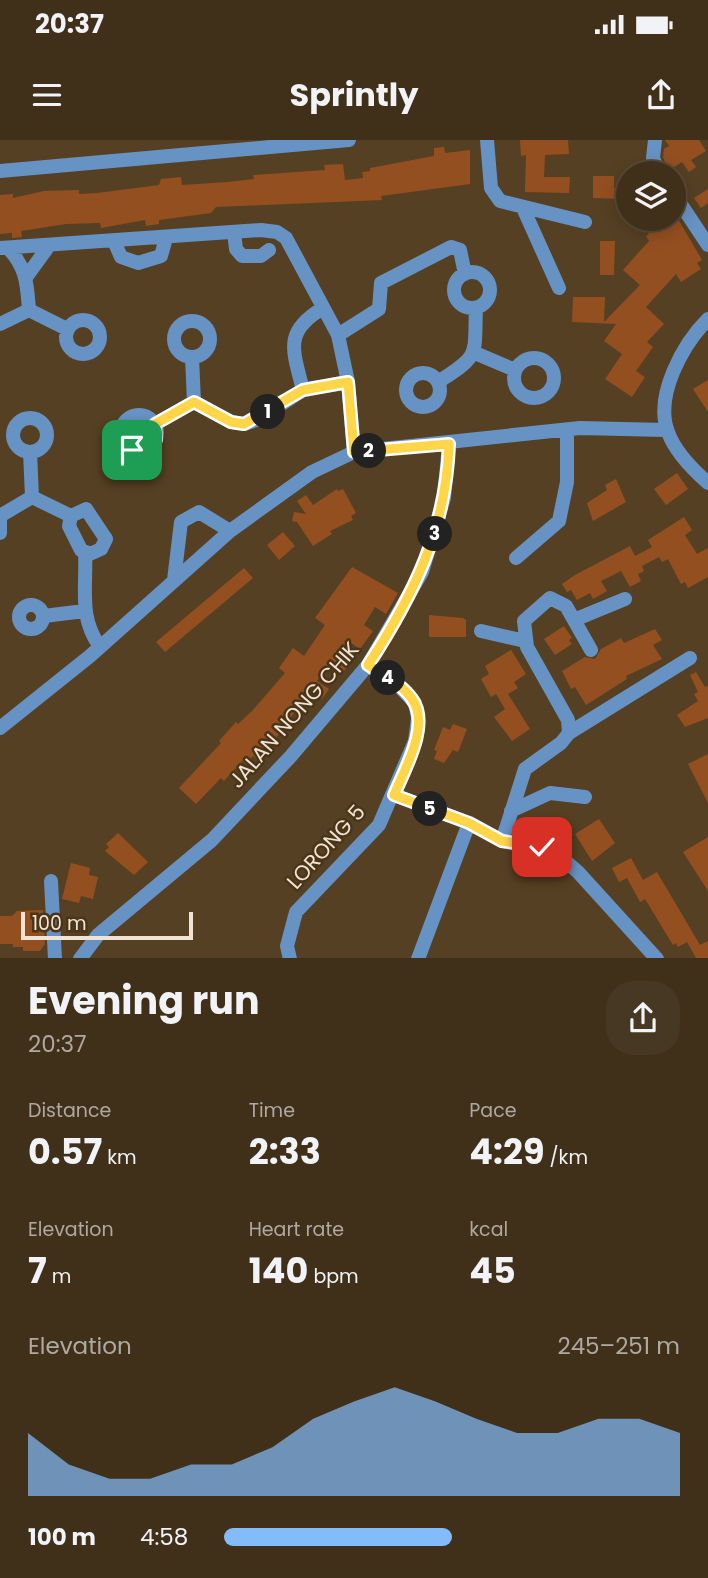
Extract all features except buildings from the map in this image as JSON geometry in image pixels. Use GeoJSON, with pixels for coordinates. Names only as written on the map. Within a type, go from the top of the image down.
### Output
{"type":"FeatureCollection","features":[{"type":"Feature","properties":{"kind":"street"},"geometry":{"type":"LineString","coordinates":[[187,140],[187,156]]}},
{"type":"Feature","properties":{"kind":"street"},"geometry":{"type":"LineString","coordinates":[[0,172],[349,140]]}},
{"type":"Feature","properties":{"kind":"street"},"geometry":{"type":"LineString","coordinates":[[487,140],[495,196],[500,201],[585,222]]}},
{"type":"Feature","properties":{"kind":"street"},"geometry":{"type":"LineString","coordinates":[[654,161],[655,140]]}},
{"type":"Feature","properties":{"kind":"street"},"geometry":{"type":"LineString","coordinates":[[523,208],[559,288]]}},
{"type":"Feature","properties":{"kind":"street"},"geometry":{"type":"LineString","coordinates":[[686,212],[708,246]]}},
{"type":"Feature","properties":{"kind":"street"},"geometry":{"type":"LineString","coordinates":[[4,248],[261,230],[277,232],[286,238],[338,335],[348,382],[354,452]]}},
{"type":"Feature","properties":{"kind":"street"},"geometry":{"type":"LineString","coordinates":[[234,232],[236,249],[242,256],[261,256],[269,250]]}},
{"type":"Feature","properties":{"kind":"street"},"geometry":{"type":"LineString","coordinates":[[114,241],[121,257],[138,262],[160,256],[166,238]]}},
{"type":"Feature","properties":{"kind":"street"},"geometry":{"type":"LineString","coordinates":[[27,276],[48,247]]}},
{"type":"Feature","properties":{"kind":"street"},"geometry":{"type":"LineString","coordinates":[[338,335],[379,309],[381,283],[451,247],[460,250],[465,274]]}},
{"type":"Feature","properties":{"kind":"street"},"geometry":{"type":"LineString","coordinates":[[4,248],[20,260],[27,276],[29,310]]}},
{"type":"Feature","properties":{"kind":"street"},"geometry":{"type":"LineString","coordinates":[[465,274],[454,287],[456,299],[464,307],[476,308]]}},
{"type":"Feature","properties":{"kind":"street"},"geometry":{"type":"LineString","coordinates":[[438,382],[467,363],[475,353],[476,308],[489,296],[489,285],[482,275],[465,274]]}},
{"type":"Feature","properties":{"kind":"street"},"geometry":{"type":"LineString","coordinates":[[303,390],[293,341],[304,319],[323,308]]}},
{"type":"Feature","properties":{"kind":"street"},"geometry":{"type":"LineString","coordinates":[[0,324],[29,310]]}},
{"type":"Feature","properties":{"kind":"street"},"geometry":{"type":"LineString","coordinates":[[29,310],[67,329]]}},
{"type":"Feature","properties":{"kind":"street"},"geometry":{"type":"LineString","coordinates":[[708,319],[680,357],[666,403],[666,430],[676,451],[708,483]]}},
{"type":"Feature","properties":{"kind":"street"},"geometry":{"type":"LineString","coordinates":[[475,353],[515,370]]}},
{"type":"Feature","properties":{"kind":"street"},"geometry":{"type":"LineString","coordinates":[[192,357],[194,402]]}},
{"type":"Feature","properties":{"kind":"street"},"geometry":{"type":"LineString","coordinates":[[194,402],[231,422],[244,424],[303,390],[348,382]]}},
{"type":"Feature","properties":{"kind":"street"},"geometry":{"type":"LineString","coordinates":[[155,424],[194,402]]}},
{"type":"Feature","properties":{"kind":"street"},"geometry":{"type":"LineString","coordinates":[[0,728],[100,648],[230,531],[312,472],[354,452],[594,427],[666,430]]}},
{"type":"Feature","properties":{"kind":"street"},"geometry":{"type":"LineString","coordinates":[[516,558],[559,521],[567,482],[566,430]]}},
{"type":"Feature","properties":{"kind":"street","name":"JALAN NONG CHIK"},"geometry":{"type":"LineString","coordinates":[[80,958],[98,936],[212,840],[291,756],[368,665],[422,572],[444,498],[449,444]]}},
{"type":"Feature","properties":{"kind":"street"},"geometry":{"type":"LineString","coordinates":[[30,452],[32,498]]}},
{"type":"Feature","properties":{"kind":"street"},"geometry":{"type":"LineString","coordinates":[[32,498],[71,516],[86,509],[104,534],[105,544],[90,554],[85,552]]}},
{"type":"Feature","properties":{"kind":"street"},"geometry":{"type":"LineString","coordinates":[[0,533],[0,518],[32,498]]}},
{"type":"Feature","properties":{"kind":"street"},"geometry":{"type":"LineString","coordinates":[[174,580],[181,522],[188,515],[200,512],[230,531]]}},
{"type":"Feature","properties":{"kind":"street"},"geometry":{"type":"LineString","coordinates":[[71,516],[69,526],[85,552],[84,611],[88,631],[100,648]]}},
{"type":"Feature","properties":{"kind":"street"},"geometry":{"type":"LineString","coordinates":[[569,733],[568,720],[524,641],[524,621],[550,598],[559,600],[566,606],[591,650]]}},
{"type":"Feature","properties":{"kind":"street"},"geometry":{"type":"LineString","coordinates":[[574,620],[625,599]]}},
{"type":"Feature","properties":{"kind":"street"},"geometry":{"type":"LineString","coordinates":[[44,617],[84,611]]}},
{"type":"Feature","properties":{"kind":"street"},"geometry":{"type":"LineString","coordinates":[[481,631],[524,641]]}},
{"type":"Feature","properties":{"kind":"street"},"geometry":{"type":"LineString","coordinates":[[502,841],[524,769],[561,743],[569,733],[690,658]]}},
{"type":"Feature","properties":{"kind":"street","name":"LORONG 5"},"geometry":{"type":"LineString","coordinates":[[290,958],[287,946],[289,929],[296,912],[379,824],[394,795],[415,741],[418,719],[415,703],[397,684],[368,665]]}},
{"type":"Feature","properties":{"kind":"street"},"geometry":{"type":"LineString","coordinates":[[511,811],[550,793],[586,797]]}},
{"type":"Feature","properties":{"kind":"street"},"geometry":{"type":"LineString","coordinates":[[394,795],[469,823],[502,841],[555,852],[578,872],[657,958]]}},
{"type":"Feature","properties":{"kind":"street"},"geometry":{"type":"LineString","coordinates":[[418,958],[469,823]]}},
{"type":"Feature","properties":{"kind":"street"},"geometry":{"type":"LineString","coordinates":[[51,881],[55,958]]}},
{"type":"Feature","properties":{"kind":"route"},"geometry":{"type":"LineString","coordinates":[[132,450],[144,451],[153,445],[157,435],[155,424],[194,402],[231,422],[244,424],[259,419],[303,390],[348,382],[354,452],[449,444],[444,498],[422,572],[399,617],[368,665],[397,684],[415,703],[418,719],[415,741],[394,795],[469,823],[502,841],[542,847]]}}]}
